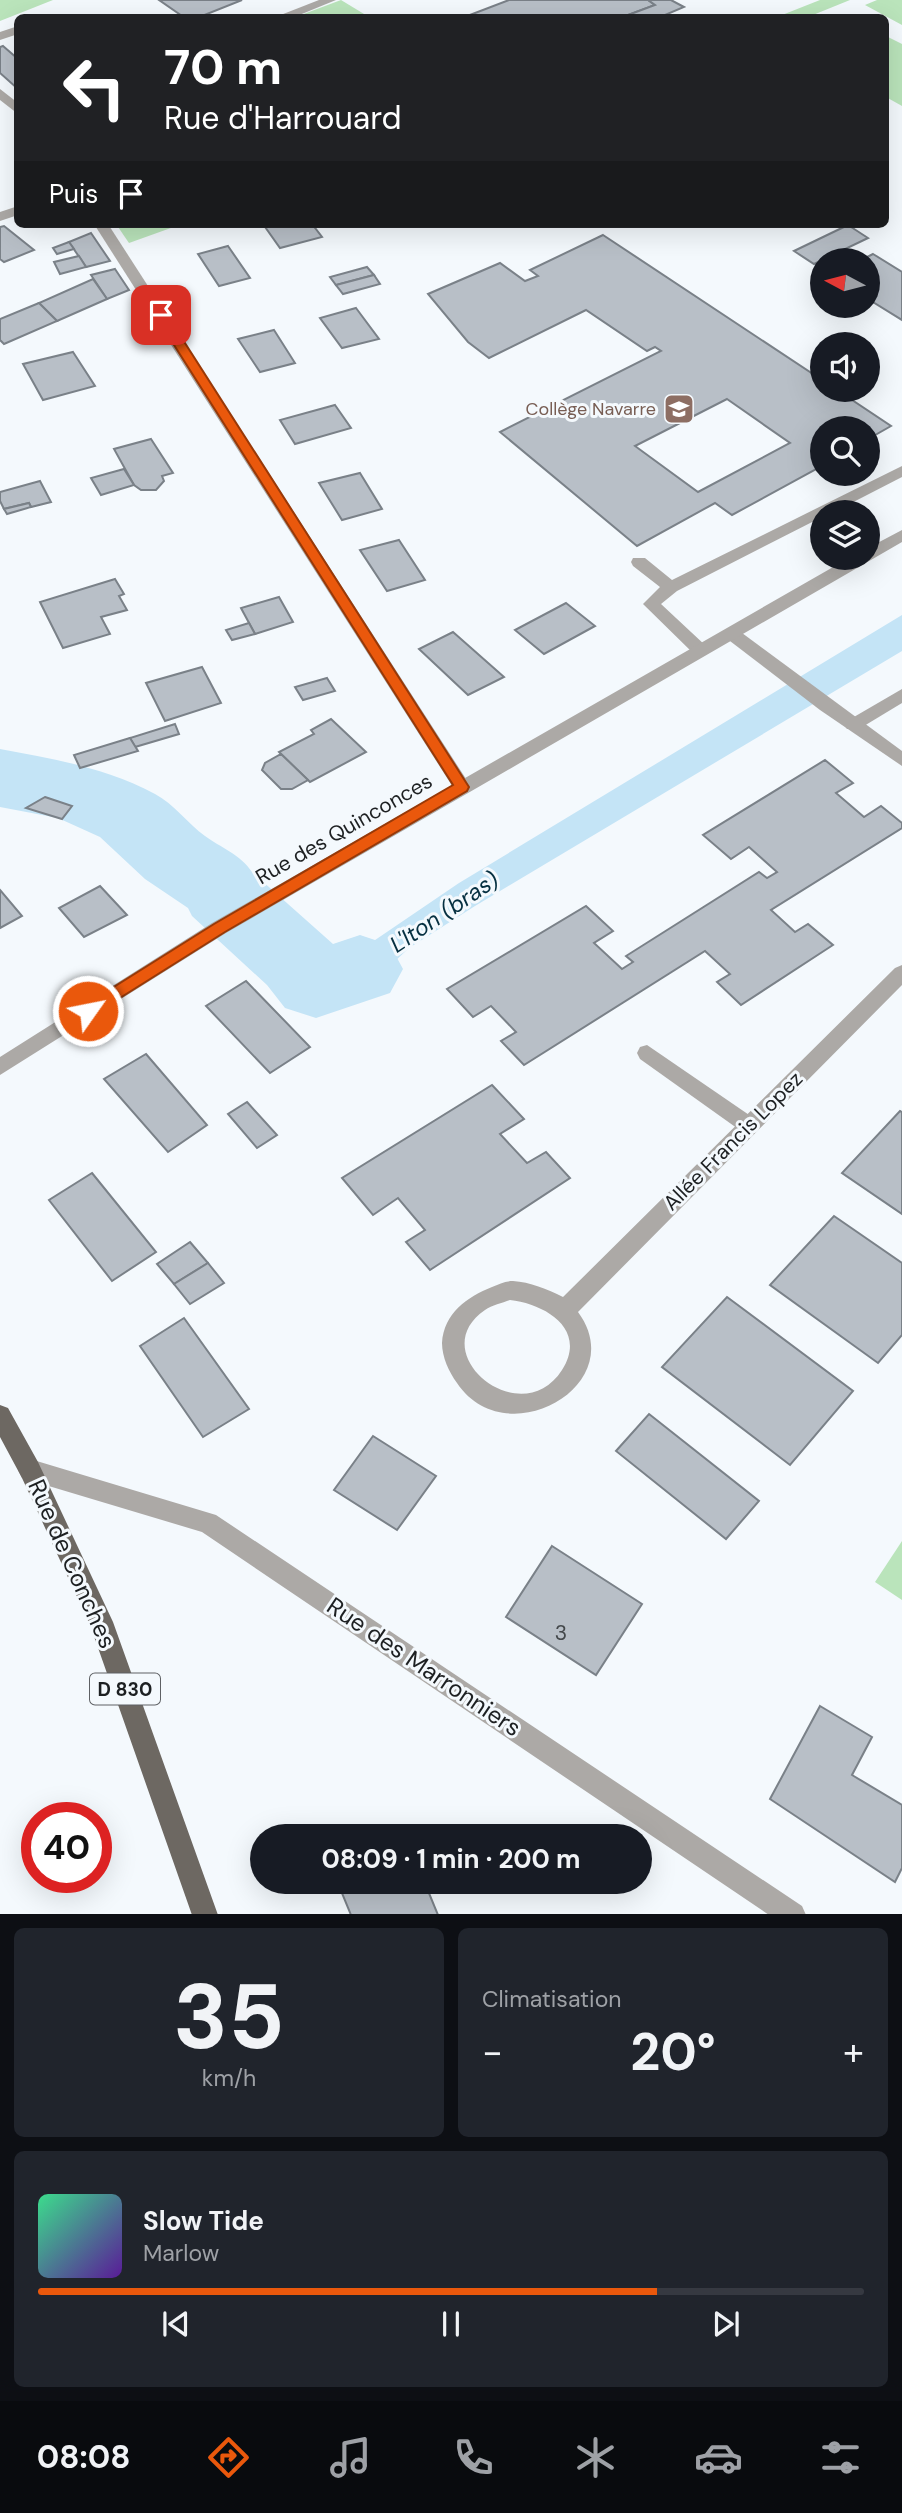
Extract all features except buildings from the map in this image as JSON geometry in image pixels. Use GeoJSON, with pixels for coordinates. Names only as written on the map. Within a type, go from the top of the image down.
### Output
{"type":"FeatureCollection","features":[{"type":"Feature","properties":{"kind":"main road","name":"Rue de Conches"},"geometry":{"type":"LineString","coordinates":[[0,1415],[30,1469],[101,1622],[205,1914]]}},
{"type":"Feature","properties":{"kind":"street"},"geometry":{"type":"LineString","coordinates":[[290,14],[330,0]]}},
{"type":"Feature","properties":{"kind":"street"},"geometry":{"type":"LineString","coordinates":[[0,93],[14,106]]}},
{"type":"Feature","properties":{"kind":"street"},"geometry":{"type":"LineString","coordinates":[[104,228],[462,787]]}},
{"type":"Feature","properties":{"kind":"street"},"geometry":{"type":"LineString","coordinates":[[700,650],[651,604],[671,587],[902,471]]}},
{"type":"Feature","properties":{"kind":"street"},"geometry":{"type":"LineString","coordinates":[[880,548],[902,535]]}},
{"type":"Feature","properties":{"kind":"street"},"geometry":{"type":"LineString","coordinates":[[639,562],[671,587]]}},
{"type":"Feature","properties":{"kind":"street","name":"Rue des Quinconces"},"geometry":{"type":"LineString","coordinates":[[0,1067],[273,896],[841,570]]}},
{"type":"Feature","properties":{"kind":"street"},"geometry":{"type":"LineString","coordinates":[[732,634],[902,760]]}},
{"type":"Feature","properties":{"kind":"street"},"geometry":{"type":"LineString","coordinates":[[853,725],[902,695]]}},
{"type":"Feature","properties":{"kind":"street","name":"Allée Francis Lopez"},"geometry":{"type":"LineString","coordinates":[[565,1310],[902,973]]}},
{"type":"Feature","properties":{"kind":"street"},"geometry":{"type":"LineString","coordinates":[[647,1053],[748,1125]]}},
{"type":"Feature","properties":{"kind":"street"},"geometry":{"type":"LineString","coordinates":[[519,1290],[549,1298],[565,1310],[575,1326],[580,1345],[577,1364],[568,1381],[552,1394],[534,1402],[502,1402],[474,1388],[460,1374],[454,1355],[453,1336],[460,1319],[472,1304],[489,1295],[519,1290]]}},
{"type":"Feature","properties":{"kind":"street","name":"Rue des Marronniers"},"geometry":{"type":"LineString","coordinates":[[30,1469],[208,1523],[793,1914]]}},
{"type":"Feature","properties":{"kind":"green space"},"geometry":{"type":"Polygon","coordinates":[[[0,0],[53,0],[14,14],[0,21],[0,0]]]}},
{"type":"Feature","properties":{"kind":"green space"},"geometry":{"type":"Polygon","coordinates":[[[341,0],[364,14],[304,14],[341,0]]]}},
{"type":"Feature","properties":{"kind":"green space"},"geometry":{"type":"Polygon","coordinates":[[[820,0],[850,0],[815,14],[785,14],[820,0]]]}},
{"type":"Feature","properties":{"kind":"green space"},"geometry":{"type":"Polygon","coordinates":[[[877,0],[902,0],[902,25],[889,18],[889,14],[882,14],[865,5],[877,0]]]}},
{"type":"Feature","properties":{"kind":"green space"},"geometry":{"type":"Polygon","coordinates":[[[889,38],[902,44],[902,106],[889,99],[889,38]]]}},
{"type":"Feature","properties":{"kind":"green space"},"geometry":{"type":"Polygon","coordinates":[[[119,228],[171,228],[129,243],[119,228]]]}},
{"type":"Feature","properties":{"kind":"green space"},"geometry":{"type":"Polygon","coordinates":[[[902,1541],[902,1600],[875,1582],[902,1541]]]}},
{"type":"Feature","properties":{"kind":"water"},"geometry":{"type":"Polygon","coordinates":[[[902,615],[902,651],[475,906],[409,948],[378,977],[342,987],[315,1005],[254,940],[279,926],[328,972],[459,883],[902,615]]]}},
{"type":"Feature","properties":{"kind":"water"},"geometry":{"type":"Polygon","coordinates":[[[0,766],[80,783],[125,801],[184,838],[237,886],[213,899],[115,825],[45,798],[39,801],[0,794],[0,766]]]}},
{"type":"Feature","properties":{"kind":"waterway","name":"L'Iton (bras)"},"geometry":{"type":"LineString","coordinates":[[0,778],[74,792],[129,816],[174,857],[217,886],[222,894],[297,961],[316,984],[360,969]]}},
{"type":"Feature","properties":{"kind":"place","name":"Collège Navarre"},"geometry":{"type":"Point","coordinates":[679,409]}},
{"type":"Feature","properties":{"kind":"route"},"geometry":{"type":"LineString","coordinates":[[88,1011],[219,928],[462,787],[161,315]]}}]}
